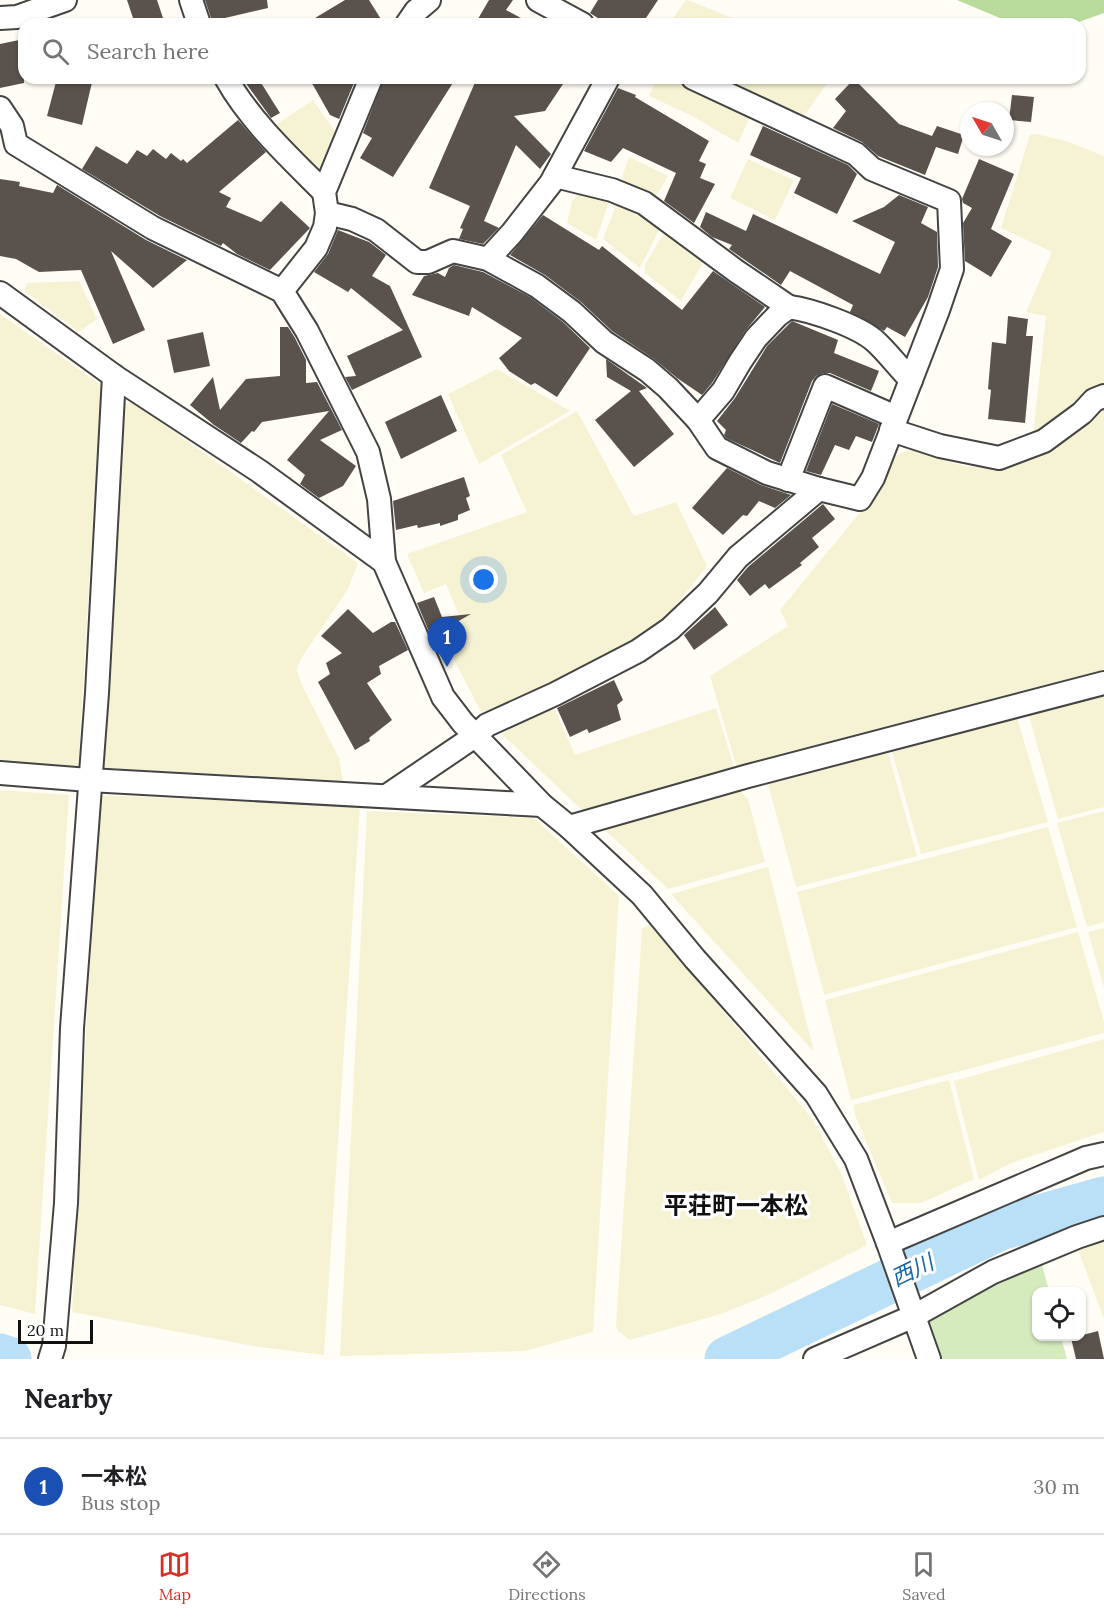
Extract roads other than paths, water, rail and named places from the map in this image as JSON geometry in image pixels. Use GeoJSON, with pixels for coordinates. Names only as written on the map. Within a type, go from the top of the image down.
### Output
{"type":"FeatureCollection","features":[{"type":"Feature","properties":{"kind":"street"},"geometry":{"type":"LineString","coordinates":[[0,18],[17,16],[65,0]]}},
{"type":"Feature","properties":{"kind":"street"},"geometry":{"type":"LineString","coordinates":[[191,0],[197,18]]}},
{"type":"Feature","properties":{"kind":"street"},"geometry":{"type":"LineString","coordinates":[[411,18],[429,0]]}},
{"type":"Feature","properties":{"kind":"street"},"geometry":{"type":"LineString","coordinates":[[538,0],[571,18]]}},
{"type":"Feature","properties":{"kind":"street"},"geometry":{"type":"LineString","coordinates":[[229,84],[237,98],[326,202],[352,219],[376,230],[417,262],[428,262],[453,251],[488,259],[537,286],[572,312],[604,342],[647,370],[668,387],[698,420],[717,448],[767,473],[860,499],[873,478],[952,268],[949,201],[912,188],[872,169],[856,154],[706,84]]}},
{"type":"Feature","properties":{"kind":"street"},"geometry":{"type":"LineString","coordinates":[[282,291],[316,248],[325,227],[326,202],[369,84]]}},
{"type":"Feature","properties":{"kind":"street"},"geometry":{"type":"LineString","coordinates":[[488,259],[512,233],[555,176],[605,84]]}},
{"type":"Feature","properties":{"kind":"street"},"geometry":{"type":"LineString","coordinates":[[0,108],[12,126],[8,148],[153,228],[282,291],[307,331],[368,452],[379,499],[384,562],[443,697],[475,736],[542,805],[642,895],[695,959],[816,1094],[856,1159],[929,1359]]}},
{"type":"Feature","properties":{"kind":"street"},"geometry":{"type":"LineString","coordinates":[[555,176],[612,190],[644,203],[789,307],[822,315],[875,341],[911,380]]}},
{"type":"Feature","properties":{"kind":"street"},"geometry":{"type":"LineString","coordinates":[[0,293],[114,376],[259,471],[384,562]]}},
{"type":"Feature","properties":{"kind":"street"},"geometry":{"type":"LineString","coordinates":[[698,420],[723,391],[756,338],[777,315],[789,307]]}},
{"type":"Feature","properties":{"kind":"street"},"geometry":{"type":"LineString","coordinates":[[52,1352],[66,1203],[72,1028],[97,693],[114,376]]}},
{"type":"Feature","properties":{"kind":"street"},"geometry":{"type":"LineString","coordinates":[[788,480],[825,386],[940,446],[999,458],[1044,441],[1082,413],[1094,400],[1104,396]]}},
{"type":"Feature","properties":{"kind":"street"},"geometry":{"type":"LineString","coordinates":[[388,795],[475,736],[487,725],[555,694],[638,651],[670,629],[708,593],[738,556],[819,489]]}},
{"type":"Feature","properties":{"kind":"street"},"geometry":{"type":"LineString","coordinates":[[569,827],[748,776],[1104,683]]}},
{"type":"Feature","properties":{"kind":"street"},"geometry":{"type":"LineString","coordinates":[[0,773],[542,805]]}},
{"type":"Feature","properties":{"kind":"street"},"geometry":{"type":"LineString","coordinates":[[888,1243],[1086,1158],[1104,1154]]}},
{"type":"Feature","properties":{"kind":"street"},"geometry":{"type":"LineString","coordinates":[[815,1359],[914,1316],[993,1272],[1077,1236],[1104,1228]]}},
{"type":"Feature","properties":{"kind":"waterway","name":"西川"},"geometry":{"type":"LineString","coordinates":[[727,1359],[1000,1228],[1104,1199]]}},
{"type":"Feature","properties":{"kind":"waterway","name":"西川"},"geometry":{"type":"LineString","coordinates":[[0,1356],[9,1359]]}},
{"type":"Feature","properties":{"kind":"place","name":"一本松"},"geometry":{"type":"Point","coordinates":[447,667]}},
{"type":"Feature","properties":{"kind":"district","name":"平荘町一本松"},"geometry":{"type":"Point","coordinates":[736,1205]}}]}
